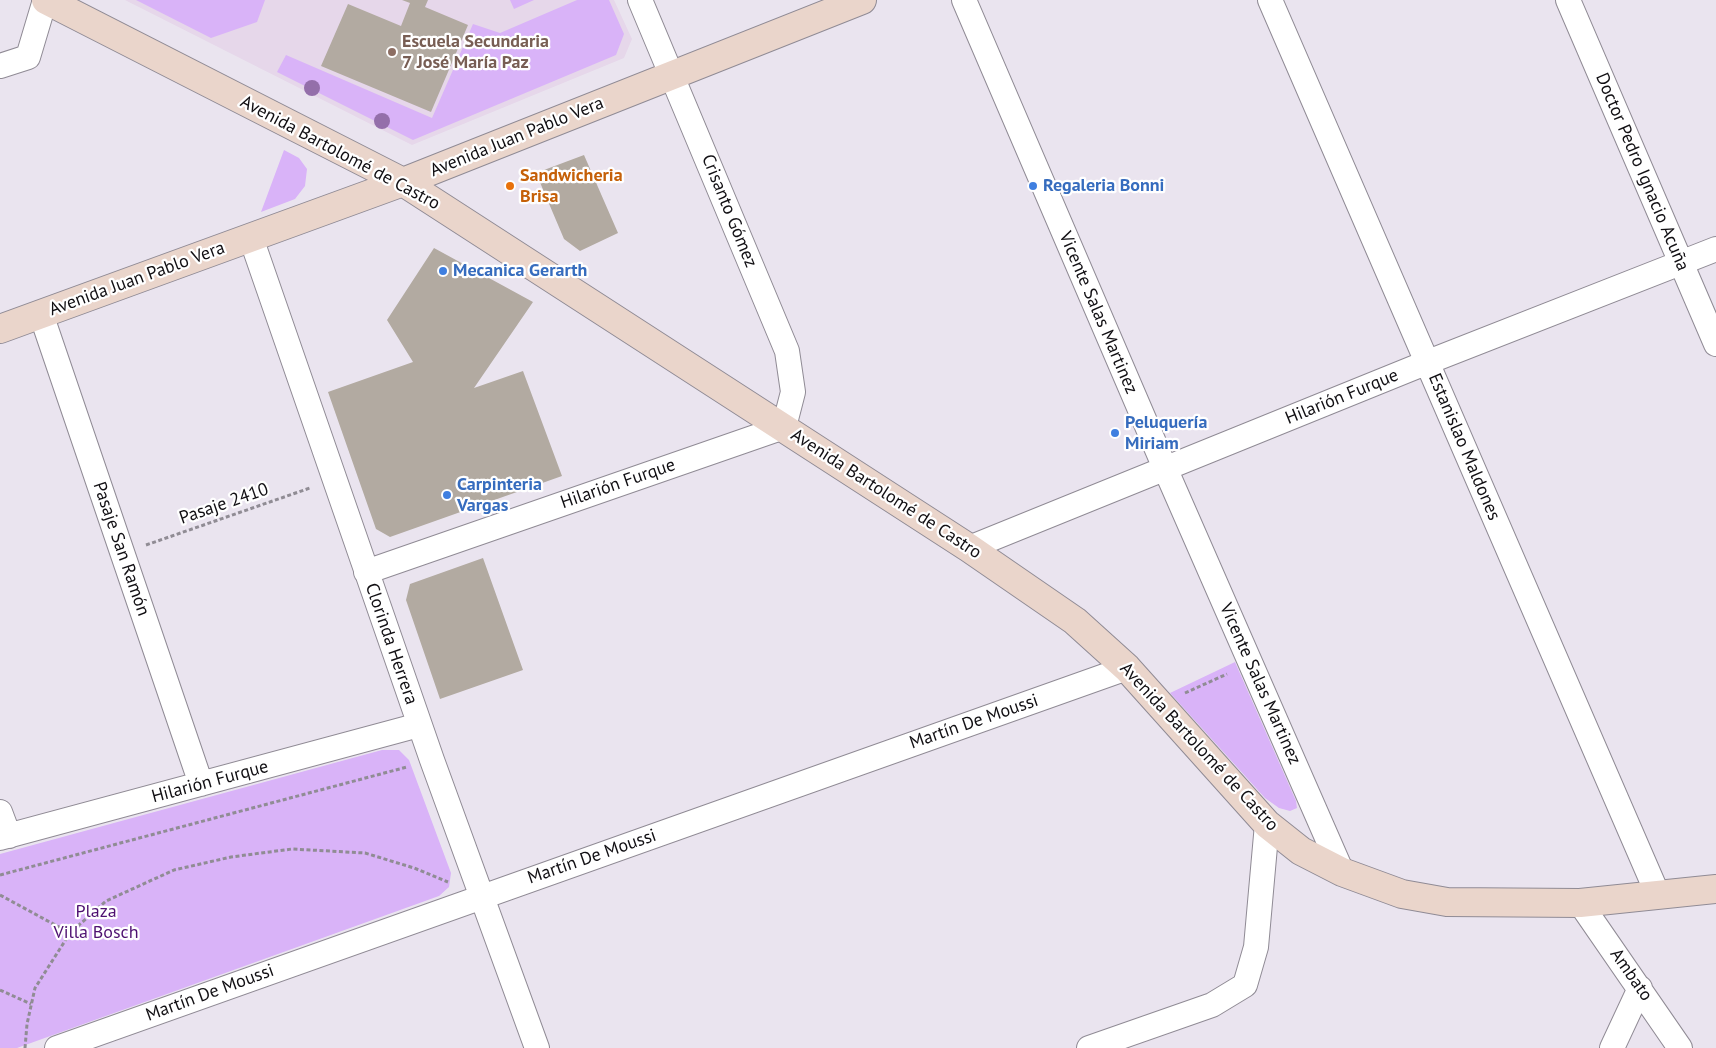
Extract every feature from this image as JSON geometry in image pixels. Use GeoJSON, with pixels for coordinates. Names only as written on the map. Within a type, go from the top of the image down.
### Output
{"type":"FeatureCollection","features":[{"type":"Feature","properties":{"kind":"main road","name":"Avenida Bartolomé de Castro"},"geometry":{"type":"LineString","coordinates":[[45,0],[403,182],[969,548],[1075,621],[1127,668],[1267,824],[1302,851],[1342,872],[1402,894],[1447,902],[1580,904],[1716,889]]}},
{"type":"Feature","properties":{"kind":"main road","name":"Avenida Juan Pablo Vera"},"geometry":{"type":"LineString","coordinates":[[0,329],[403,182],[862,0]]}},
{"type":"Feature","properties":{"kind":"street"},"geometry":{"type":"LineString","coordinates":[[0,66],[28,57],[45,0]]}},
{"type":"Feature","properties":{"kind":"street","name":"Crisanto Gómez"},"geometry":{"type":"LineString","coordinates":[[640,0],[787,351],[792,392],[784,427]]}},
{"type":"Feature","properties":{"kind":"street","name":"Vicente Salas Martinez"},"geometry":{"type":"LineString","coordinates":[[964,0],[1165,468],[1342,872]]}},
{"type":"Feature","properties":{"kind":"street","name":"Estanislao Maldones"},"geometry":{"type":"LineString","coordinates":[[1270,0],[1658,895]]}},
{"type":"Feature","properties":{"kind":"street","name":"Doctor Pedro Ignacio Acuña"},"geometry":{"type":"LineString","coordinates":[[1568,0],[1716,344]]}},
{"type":"Feature","properties":{"kind":"street","name":"Clorinda Herrera"},"geometry":{"type":"LineString","coordinates":[[251,238],[419,725],[536,1048]]}},
{"type":"Feature","properties":{"kind":"street","name":"Hilarión Furque"},"geometry":{"type":"LineString","coordinates":[[969,548],[1428,362],[1716,250]]}},
{"type":"Feature","properties":{"kind":"street","name":"Pasaje San Ramón"},"geometry":{"type":"LineString","coordinates":[[41,314],[201,784]]}},
{"type":"Feature","properties":{"kind":"street","name":"Hilarión Furque"},"geometry":{"type":"LineString","coordinates":[[366,572],[784,427]]}},
{"type":"Feature","properties":{"kind":"street","name":"Martín De Moussi"},"geometry":{"type":"LineString","coordinates":[[57,1048],[1127,668]]}},
{"type":"Feature","properties":{"kind":"street","name":"Hilarión Furque"},"geometry":{"type":"LineString","coordinates":[[5,837],[419,725]]}},
{"type":"Feature","properties":{"kind":"street"},"geometry":{"type":"LineString","coordinates":[[0,812],[5,837]]}},
{"type":"Feature","properties":{"kind":"street"},"geometry":{"type":"LineString","coordinates":[[1089,1048],[1212,1005],[1245,984],[1256,947],[1267,824]]}},
{"type":"Feature","properties":{"kind":"street","name":"Ambato"},"geometry":{"type":"LineString","coordinates":[[1580,904],[1680,1048]]}},
{"type":"Feature","properties":{"kind":"street"},"geometry":{"type":"LineString","coordinates":[[1612,1048],[1640,988]]}},
{"type":"Feature","properties":{"kind":"path","name":"Pasaje 2410"},"geometry":{"type":"LineString","coordinates":[[123,554],[335,480]]}},
{"type":"Feature","properties":{"kind":"path"},"geometry":{"type":"LineString","coordinates":[[1159,704],[1250,664]]}},
{"type":"Feature","properties":{"kind":"path"},"geometry":{"type":"LineString","coordinates":[[0,875],[432,760]]}},
{"type":"Feature","properties":{"kind":"path"},"geometry":{"type":"LineString","coordinates":[[25,1048],[35,988],[70,933],[106,901],[174,870],[231,856],[292,850],[365,853],[414,868],[481,896]]}},
{"type":"Feature","properties":{"kind":"path"},"geometry":{"type":"LineString","coordinates":[[0,895],[70,933]]}},
{"type":"Feature","properties":{"kind":"path"},"geometry":{"type":"LineString","coordinates":[[0,990],[32,1004]]}},
{"type":"Feature","properties":{"kind":"shaded area"},"geometry":{"type":"Polygon","coordinates":[[[125,0],[614,0],[632,39],[624,58],[412,145],[125,0]]]}},
{"type":"Feature","properties":{"kind":"green space"},"geometry":{"type":"Polygon","coordinates":[[[136,0],[265,0],[257,22],[211,38],[136,0]]]}},
{"type":"Feature","properties":{"kind":"green space"},"geometry":{"type":"Polygon","coordinates":[[[510,0],[534,0],[514,9],[510,0]]]}},
{"type":"Feature","properties":{"kind":"green space"},"geometry":{"type":"Polygon","coordinates":[[[577,0],[609,0],[624,34],[616,55],[413,140],[277,72],[286,55],[432,118],[473,24],[500,33],[577,0]]]}},
{"type":"Feature","properties":{"kind":"green space"},"geometry":{"type":"Polygon","coordinates":[[[284,150],[299,158],[307,169],[305,186],[295,199],[261,212],[284,150]]]}},
{"type":"Feature","properties":{"kind":"green space"},"geometry":{"type":"Polygon","coordinates":[[[1235,662],[1296,801],[1297,808],[1290,811],[1279,808],[1265,798],[1170,693],[1235,662]]]}},
{"type":"Feature","properties":{"kind":"green space","name":"Plaza Villa Bosch"},"geometry":{"type":"Polygon","coordinates":[[[382,750],[399,750],[409,760],[451,873],[449,887],[439,896],[17,1048],[0,1048],[0,854],[382,750]]]}},
{"type":"Feature","properties":{"kind":"building"},"geometry":{"type":"Polygon","coordinates":[[[402,0],[428,0],[425,7],[468,25],[431,112],[321,66],[348,4],[401,26],[410,3],[402,0]]]}},
{"type":"Feature","properties":{"kind":"building"},"geometry":{"type":"Polygon","coordinates":[[[584,155],[618,233],[580,251],[564,239],[536,173],[584,155]]]}},
{"type":"Feature","properties":{"kind":"building"},"geometry":{"type":"Polygon","coordinates":[[[434,248],[533,302],[474,388],[523,371],[562,476],[390,537],[376,529],[328,392],[413,362],[387,320],[434,248]]]}},
{"type":"Feature","properties":{"kind":"building"},"geometry":{"type":"Polygon","coordinates":[[[483,558],[523,670],[440,699],[406,600],[410,584],[483,558]]]}},
{"type":"Feature","properties":{"kind":"place","name":"Escuela Secundaria 7 José María Paz"},"geometry":{"type":"Point","coordinates":[392,52]}},
{"type":"Feature","properties":{"kind":"place","name":"Sandwicheria Brisa"},"geometry":{"type":"Point","coordinates":[510,186]}},
{"type":"Feature","properties":{"kind":"place","name":"Regaleria Bonni"},"geometry":{"type":"Point","coordinates":[1033,186]}},
{"type":"Feature","properties":{"kind":"place","name":"Mecanica Gerarth"},"geometry":{"type":"Point","coordinates":[443,271]}},
{"type":"Feature","properties":{"kind":"place","name":"Peluquería Miriam"},"geometry":{"type":"Point","coordinates":[1115,433]}},
{"type":"Feature","properties":{"kind":"place","name":"Carpinteria Vargas"},"geometry":{"type":"Point","coordinates":[447,495]}}]}
